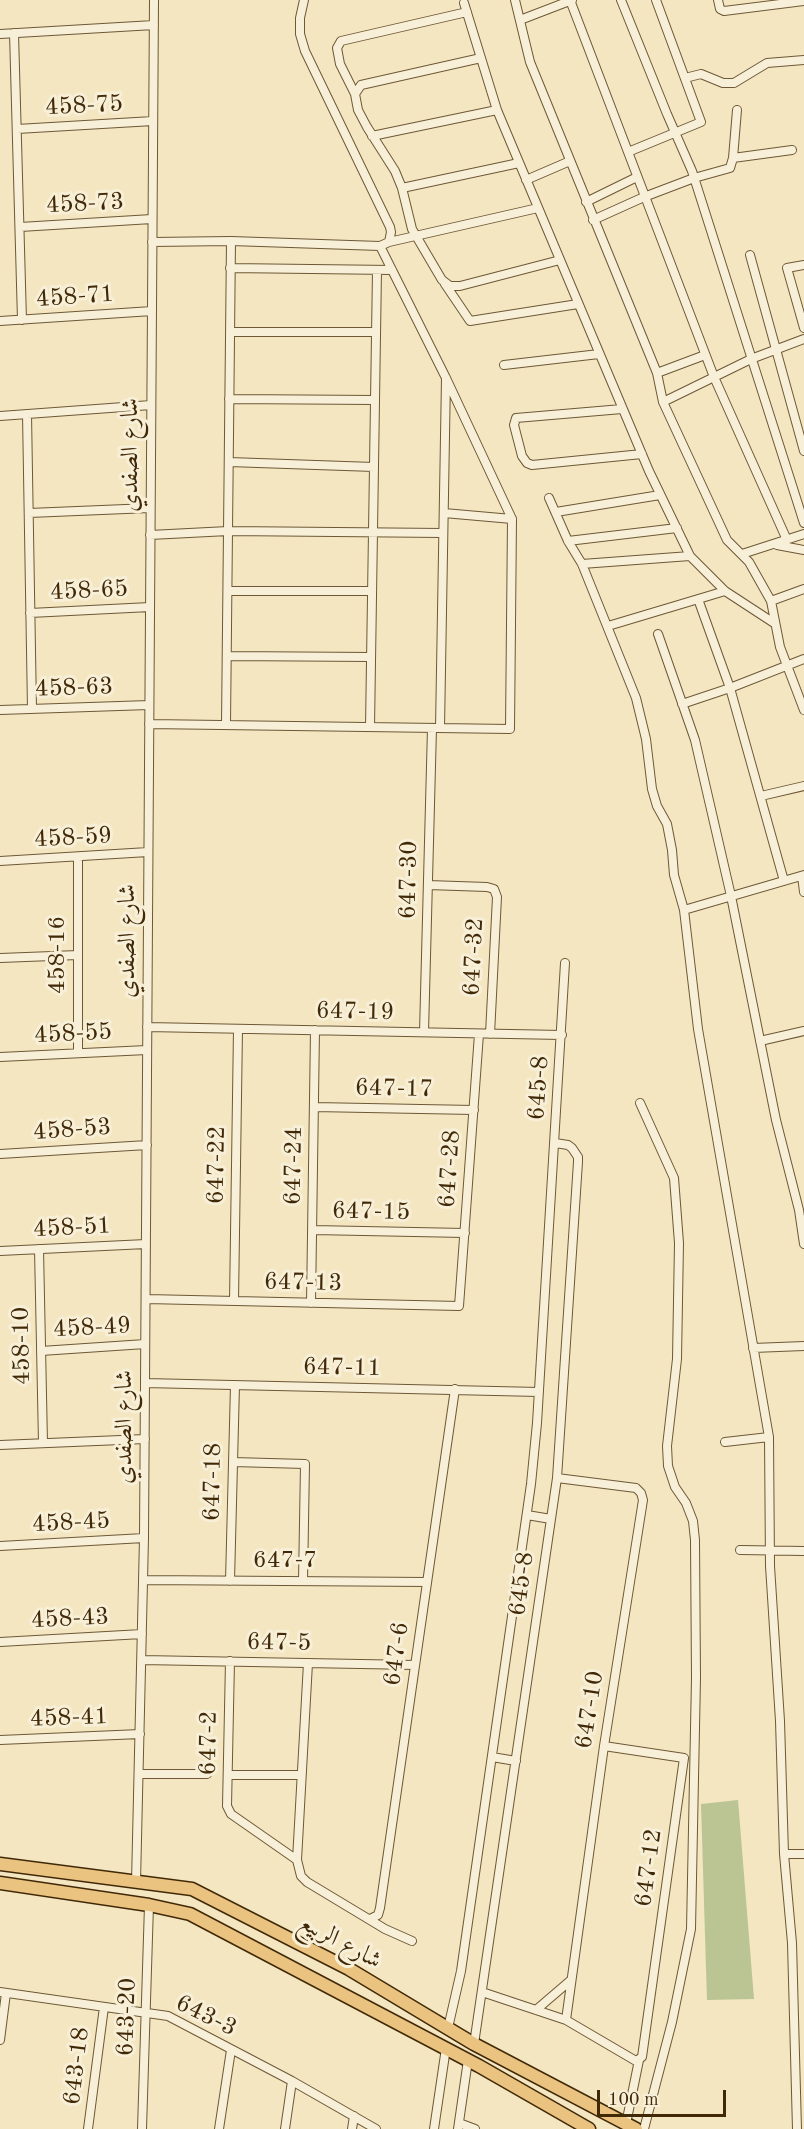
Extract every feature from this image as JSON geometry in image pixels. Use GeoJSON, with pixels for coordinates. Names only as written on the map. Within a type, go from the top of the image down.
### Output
{"type":"FeatureCollection","features":[{"type":"Feature","properties":{"kind":"main road","name":"شارع الربيع"},"geometry":{"type":"LineString","coordinates":[[0,1864],[192,1889],[348,1969],[474,2044],[631,2126]]}},
{"type":"Feature","properties":{"kind":"main road","name":"شارع الربيع"},"geometry":{"type":"LineString","coordinates":[[0,1882],[149,1905],[190,1914],[446,2048],[589,2129]]}},
{"type":"Feature","properties":{"kind":"street","name":"شارع الصفدي"},"geometry":{"type":"LineString","coordinates":[[136,1882],[145,1439],[154,0]]}},
{"type":"Feature","properties":{"kind":"street"},"geometry":{"type":"LineString","coordinates":[[304,0],[300,18],[300,34],[305,51],[390,227],[392,232],[389,242]]}},
{"type":"Feature","properties":{"kind":"street"},"geometry":{"type":"LineString","coordinates":[[515,0],[530,62],[657,374],[663,402],[727,540],[754,570],[771,601],[774,623],[787,667],[804,710]]}},
{"type":"Feature","properties":{"kind":"street"},"geometry":{"type":"LineString","coordinates":[[520,20],[571,0],[705,355],[788,540]]}},
{"type":"Feature","properties":{"kind":"street"},"geometry":{"type":"LineString","coordinates":[[621,0],[694,178],[804,523]]}},
{"type":"Feature","properties":{"kind":"street"},"geometry":{"type":"LineString","coordinates":[[627,152],[701,122],[656,0]]}},
{"type":"Feature","properties":{"kind":"street"},"geometry":{"type":"LineString","coordinates":[[718,0],[720,9],[724,11],[804,1]]}},
{"type":"Feature","properties":{"kind":"street"},"geometry":{"type":"LineString","coordinates":[[578,304],[470,321],[416,237],[402,188],[391,163],[372,136],[358,110],[355,94],[340,64],[337,48],[341,40],[465,8],[497,110],[622,409],[660,495],[690,555],[725,591],[774,623]]}},
{"type":"Feature","properties":{"kind":"street"},"geometry":{"type":"LineString","coordinates":[[0,34],[153,25]]}},
{"type":"Feature","properties":{"kind":"street"},"geometry":{"type":"LineString","coordinates":[[14,33],[22,320]]}},
{"type":"Feature","properties":{"kind":"street"},"geometry":{"type":"LineString","coordinates":[[355,94],[358,87],[365,83],[481,58]]}},
{"type":"Feature","properties":{"kind":"street"},"geometry":{"type":"LineString","coordinates":[[685,78],[701,74],[723,83],[734,83],[767,63],[804,60]]}},
{"type":"Feature","properties":{"kind":"street"},"geometry":{"type":"LineString","coordinates":[[372,136],[497,110]]}},
{"type":"Feature","properties":{"kind":"street"},"geometry":{"type":"LineString","coordinates":[[593,220],[694,178],[730,168],[737,110]]}},
{"type":"Feature","properties":{"kind":"street","name":"458-75"},"geometry":{"type":"LineString","coordinates":[[17,129],[153,121]]}},
{"type":"Feature","properties":{"kind":"street"},"geometry":{"type":"LineString","coordinates":[[733,158],[792,150]]}},
{"type":"Feature","properties":{"kind":"street"},"geometry":{"type":"LineString","coordinates":[[526,180],[570,161]]}},
{"type":"Feature","properties":{"kind":"street"},"geometry":{"type":"LineString","coordinates":[[402,188],[519,163]]}},
{"type":"Feature","properties":{"kind":"street"},"geometry":{"type":"LineString","coordinates":[[586,201],[637,177]]}},
{"type":"Feature","properties":{"kind":"street"},"geometry":{"type":"LineString","coordinates":[[152,242],[231,241],[380,246],[538,208]]}},
{"type":"Feature","properties":{"kind":"street","name":"458-73"},"geometry":{"type":"LineString","coordinates":[[20,227],[152,219]]}},
{"type":"Feature","properties":{"kind":"street"},"geometry":{"type":"LineString","coordinates":[[226,725],[231,241]]}},
{"type":"Feature","properties":{"kind":"street"},"geometry":{"type":"LineString","coordinates":[[149,724],[510,729],[512,519],[446,378],[380,246]]}},
{"type":"Feature","properties":{"kind":"street"},"geometry":{"type":"LineString","coordinates":[[750,255],[804,451]]}},
{"type":"Feature","properties":{"kind":"street"},"geometry":{"type":"LineString","coordinates":[[442,280],[450,286],[460,286],[560,260]]}},
{"type":"Feature","properties":{"kind":"street"},"geometry":{"type":"LineString","coordinates":[[804,265],[787,268],[804,328]]}},
{"type":"Feature","properties":{"kind":"street"},"geometry":{"type":"LineString","coordinates":[[230,268],[392,270]]}},
{"type":"Feature","properties":{"kind":"street"},"geometry":{"type":"LineString","coordinates":[[370,727],[377,270]]}},
{"type":"Feature","properties":{"kind":"street","name":"458-71"},"geometry":{"type":"LineString","coordinates":[[0,321],[152,311]]}},
{"type":"Feature","properties":{"kind":"street"},"geometry":{"type":"LineString","coordinates":[[230,332],[376,332]]}},
{"type":"Feature","properties":{"kind":"street"},"geometry":{"type":"LineString","coordinates":[[663,402],[751,358],[804,339]]}},
{"type":"Feature","properties":{"kind":"street"},"geometry":{"type":"LineString","coordinates":[[504,365],[599,354]]}},
{"type":"Feature","properties":{"kind":"street"},"geometry":{"type":"LineString","coordinates":[[657,374],[705,355]]}},
{"type":"Feature","properties":{"kind":"street","name":"647-30"},"geometry":{"type":"LineString","coordinates":[[424,1032],[444,513],[446,378]]}},
{"type":"Feature","properties":{"kind":"street"},"geometry":{"type":"LineString","coordinates":[[229,399],[375,400]]}},
{"type":"Feature","properties":{"kind":"street"},"geometry":{"type":"LineString","coordinates":[[0,416],[151,405]]}},
{"type":"Feature","properties":{"kind":"street"},"geometry":{"type":"LineString","coordinates":[[622,409],[516,418],[514,425],[522,456],[526,463],[532,465],[642,454]]}},
{"type":"Feature","properties":{"kind":"street"},"geometry":{"type":"LineString","coordinates":[[27,414],[32,709]]}},
{"type":"Feature","properties":{"kind":"street"},"geometry":{"type":"LineString","coordinates":[[229,462],[374,467]]}},
{"type":"Feature","properties":{"kind":"street"},"geometry":{"type":"LineString","coordinates":[[556,512],[660,495]]}},
{"type":"Feature","properties":{"kind":"street"},"geometry":{"type":"LineString","coordinates":[[549,498],[568,542],[582,564],[636,698],[646,739],[652,789],[657,806],[667,824],[674,875],[684,910],[698,1029],[769,1437],[770,1551],[780,1721],[784,1854],[792,1943],[798,2129]]}},
{"type":"Feature","properties":{"kind":"street"},"geometry":{"type":"LineString","coordinates":[[29,513],[150,508]]}},
{"type":"Feature","properties":{"kind":"street"},"geometry":{"type":"LineString","coordinates":[[444,513],[512,519]]}},
{"type":"Feature","properties":{"kind":"street"},"geometry":{"type":"LineString","coordinates":[[568,542],[677,528]]}},
{"type":"Feature","properties":{"kind":"street"},"geometry":{"type":"LineString","coordinates":[[150,535],[228,531],[443,533]]}},
{"type":"Feature","properties":{"kind":"street"},"geometry":{"type":"LineString","coordinates":[[742,554],[804,534]]}},
{"type":"Feature","properties":{"kind":"street"},"geometry":{"type":"LineString","coordinates":[[776,544],[804,550]]}},
{"type":"Feature","properties":{"kind":"street"},"geometry":{"type":"LineString","coordinates":[[582,564],[690,555]]}},
{"type":"Feature","properties":{"kind":"street"},"geometry":{"type":"LineString","coordinates":[[771,601],[804,589]]}},
{"type":"Feature","properties":{"kind":"street"},"geometry":{"type":"LineString","coordinates":[[228,591],[372,591]]}},
{"type":"Feature","properties":{"kind":"street"},"geometry":{"type":"LineString","coordinates":[[608,626],[725,591]]}},
{"type":"Feature","properties":{"kind":"street"},"geometry":{"type":"LineString","coordinates":[[699,599],[730,688],[784,881]]}},
{"type":"Feature","properties":{"kind":"street","name":"458-65"},"geometry":{"type":"LineString","coordinates":[[30,614],[150,607]]}},
{"type":"Feature","properties":{"kind":"street"},"geometry":{"type":"LineString","coordinates":[[658,634],[695,740],[776,1120],[799,1210],[804,1244]]}},
{"type":"Feature","properties":{"kind":"street"},"geometry":{"type":"LineString","coordinates":[[227,656],[371,657]]}},
{"type":"Feature","properties":{"kind":"street"},"geometry":{"type":"LineString","coordinates":[[682,704],[804,659]]}},
{"type":"Feature","properties":{"kind":"street","name":"458-63"},"geometry":{"type":"LineString","coordinates":[[0,710],[149,705]]}},
{"type":"Feature","properties":{"kind":"street"},"geometry":{"type":"LineString","coordinates":[[761,796],[804,786]]}},
{"type":"Feature","properties":{"kind":"street","name":"458-59"},"geometry":{"type":"LineString","coordinates":[[0,861],[148,852]]}},
{"type":"Feature","properties":{"kind":"street","name":"458-16"},"geometry":{"type":"LineString","coordinates":[[78,857],[78,1053]]}},
{"type":"Feature","properties":{"kind":"street"},"geometry":{"type":"LineString","coordinates":[[684,910],[803,875],[804,892]]}},
{"type":"Feature","properties":{"kind":"street","name":"647-32"},"geometry":{"type":"LineString","coordinates":[[428,885],[494,889],[496,897],[490,1034]]}},
{"type":"Feature","properties":{"kind":"street"},"geometry":{"type":"LineString","coordinates":[[0,958],[78,955]]}},
{"type":"Feature","properties":{"kind":"street","name":"645-8"},"geometry":{"type":"LineString","coordinates":[[448,2028],[461,1971],[527,1515],[539,1392],[566,963]]}},
{"type":"Feature","properties":{"kind":"street","name":"647-19"},"geometry":{"type":"LineString","coordinates":[[147,1027],[562,1035]]}},
{"type":"Feature","properties":{"kind":"street","name":"647-22"},"geometry":{"type":"LineString","coordinates":[[234,1301],[238,1029]]}},
{"type":"Feature","properties":{"kind":"street","name":"647-24"},"geometry":{"type":"LineString","coordinates":[[312,1303],[315,1030]]}},
{"type":"Feature","properties":{"kind":"street"},"geometry":{"type":"LineString","coordinates":[[760,1041],[804,1031]]}},
{"type":"Feature","properties":{"kind":"street","name":"647-28"},"geometry":{"type":"LineString","coordinates":[[459,1306],[479,1034]]}},
{"type":"Feature","properties":{"kind":"street","name":"458-55"},"geometry":{"type":"LineString","coordinates":[[0,1057],[147,1050]]}},
{"type":"Feature","properties":{"kind":"street"},"geometry":{"type":"LineString","coordinates":[[640,1103],[674,1178],[679,1244],[677,1336],[667,1446],[668,1467],[675,1487],[686,1503],[693,1521],[696,1678],[691,1929],[672,2022],[644,2129]]}},
{"type":"Feature","properties":{"kind":"street","name":"647-17"},"geometry":{"type":"LineString","coordinates":[[314,1107],[474,1110]]}},
{"type":"Feature","properties":{"kind":"street","name":"645-8"},"geometry":{"type":"LineString","coordinates":[[474,2044],[557,1478],[578,1157],[568,1145],[555,1143]]}},
{"type":"Feature","properties":{"kind":"street","name":"458-53"},"geometry":{"type":"LineString","coordinates":[[0,1154],[147,1145]]}},
{"type":"Feature","properties":{"kind":"street","name":"647-15"},"geometry":{"type":"LineString","coordinates":[[313,1230],[465,1233]]}},
{"type":"Feature","properties":{"kind":"street","name":"458-51"},"geometry":{"type":"LineString","coordinates":[[0,1251],[146,1244]]}},
{"type":"Feature","properties":{"kind":"street","name":"458-10"},"geometry":{"type":"LineString","coordinates":[[39,1249],[43,1443]]}},
{"type":"Feature","properties":{"kind":"street","name":"647-13"},"geometry":{"type":"LineString","coordinates":[[146,1299],[459,1306]]}},
{"type":"Feature","properties":{"kind":"street","name":"458-49"},"geometry":{"type":"LineString","coordinates":[[41,1351],[145,1344]]}},
{"type":"Feature","properties":{"kind":"street"},"geometry":{"type":"LineString","coordinates":[[753,1348],[804,1346]]}},
{"type":"Feature","properties":{"kind":"street","name":"647-11"},"geometry":{"type":"LineString","coordinates":[[145,1383],[539,1392]]}},
{"type":"Feature","properties":{"kind":"street","name":"647-18"},"geometry":{"type":"LineString","coordinates":[[230,1581],[235,1385]]}},
{"type":"Feature","properties":{"kind":"street","name":"647-6"},"geometry":{"type":"LineString","coordinates":[[370,1919],[378,1916],[380,1908],[454,1389]]}},
{"type":"Feature","properties":{"kind":"street"},"geometry":{"type":"LineString","coordinates":[[725,1442],[769,1437]]}},
{"type":"Feature","properties":{"kind":"street"},"geometry":{"type":"LineString","coordinates":[[0,1444],[145,1439]]}},
{"type":"Feature","properties":{"kind":"street"},"geometry":{"type":"LineString","coordinates":[[233,1462],[305,1464],[303,1581]]}},
{"type":"Feature","properties":{"kind":"street","name":"647-10"},"geometry":{"type":"LineString","coordinates":[[557,1478],[636,1488],[643,1500],[604,1746],[566,2020]]}},
{"type":"Feature","properties":{"kind":"street"},"geometry":{"type":"LineString","coordinates":[[527,1515],[551,1519]]}},
{"type":"Feature","properties":{"kind":"street","name":"458-45"},"geometry":{"type":"LineString","coordinates":[[0,1546],[144,1538]]}},
{"type":"Feature","properties":{"kind":"street"},"geometry":{"type":"LineString","coordinates":[[740,1550],[804,1551]]}},
{"type":"Feature","properties":{"kind":"street","name":"647-7"},"geometry":{"type":"LineString","coordinates":[[143,1580],[427,1582]]}},
{"type":"Feature","properties":{"kind":"street","name":"458-43"},"geometry":{"type":"LineString","coordinates":[[0,1642],[142,1634]]}},
{"type":"Feature","properties":{"kind":"street","name":"647-5"},"geometry":{"type":"LineString","coordinates":[[142,1660],[415,1665]]}},
{"type":"Feature","properties":{"kind":"street","name":"647-2"},"geometry":{"type":"LineString","coordinates":[[230,1661],[227,1806],[231,1815],[297,1860]]}},
{"type":"Feature","properties":{"kind":"street"},"geometry":{"type":"LineString","coordinates":[[308,1663],[297,1860],[301,1876],[307,1882],[385,1929],[412,1941]]}},
{"type":"Feature","properties":{"kind":"street","name":"458-41"},"geometry":{"type":"LineString","coordinates":[[0,1740],[140,1734]]}},
{"type":"Feature","properties":{"kind":"street","name":"647-12"},"geometry":{"type":"LineString","coordinates":[[604,1746],[684,1758],[642,2056],[637,2060]]}},
{"type":"Feature","properties":{"kind":"street"},"geometry":{"type":"LineString","coordinates":[[492,1757],[516,1761]]}},
{"type":"Feature","properties":{"kind":"street"},"geometry":{"type":"LineString","coordinates":[[139,1774],[207,1774]]}},
{"type":"Feature","properties":{"kind":"street"},"geometry":{"type":"LineString","coordinates":[[228,1774],[301,1774]]}},
{"type":"Feature","properties":{"kind":"street"},"geometry":{"type":"LineString","coordinates":[[784,1854],[804,1854]]}},
{"type":"Feature","properties":{"kind":"street","name":"643-20"},"geometry":{"type":"LineString","coordinates":[[142,2129],[149,1905]]}},
{"type":"Feature","properties":{"kind":"street"},"geometry":{"type":"LineString","coordinates":[[536,2010],[571,1980]]}},
{"type":"Feature","properties":{"kind":"street"},"geometry":{"type":"LineString","coordinates":[[482,1992],[566,2020],[637,2060],[631,2126]]}},
{"type":"Feature","properties":{"kind":"street"},"geometry":{"type":"LineString","coordinates":[[0,2040],[3,1993]]}},
{"type":"Feature","properties":{"kind":"street","name":"643-3"},"geometry":{"type":"LineString","coordinates":[[3,1993],[168,2016],[292,2080],[376,2129]]}},
{"type":"Feature","properties":{"kind":"street","name":"643-18"},"geometry":{"type":"LineString","coordinates":[[88,2129],[104,2007]]}},
{"type":"Feature","properties":{"kind":"street"},"geometry":{"type":"LineString","coordinates":[[434,2129],[446,2048]]}},
{"type":"Feature","properties":{"kind":"street"},"geometry":{"type":"LineString","coordinates":[[219,2129],[231,2050]]}},
{"type":"Feature","properties":{"kind":"street"},"geometry":{"type":"LineString","coordinates":[[468,2060],[458,2126],[475,2129]]}},
{"type":"Feature","properties":{"kind":"street"},"geometry":{"type":"LineString","coordinates":[[285,2129],[292,2080]]}},
{"type":"Feature","properties":{"kind":"street"},"geometry":{"type":"LineString","coordinates":[[352,2129],[354,2116]]}},
{"type":"Feature","properties":{"kind":"green space"},"geometry":{"type":"Polygon","coordinates":[[[738,1800],[754,1999],[707,2000],[701,1804],[738,1800]]]}}]}
